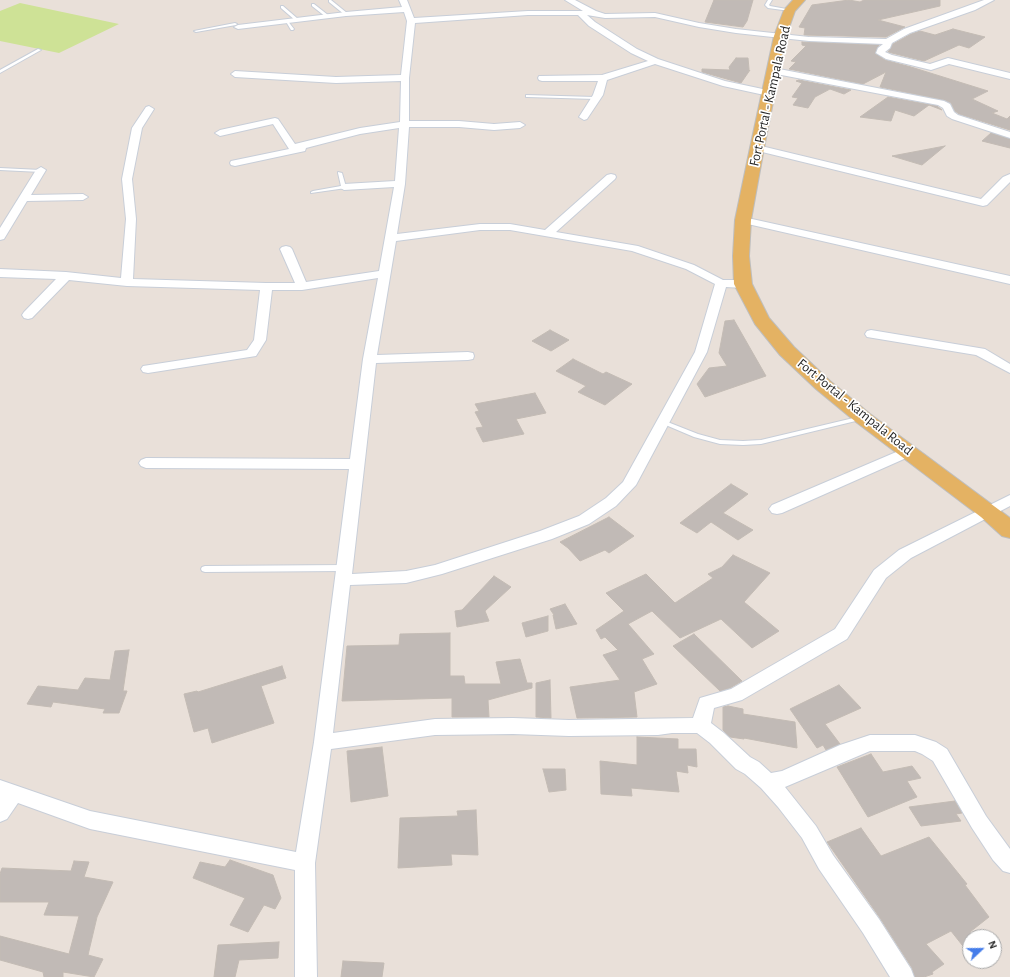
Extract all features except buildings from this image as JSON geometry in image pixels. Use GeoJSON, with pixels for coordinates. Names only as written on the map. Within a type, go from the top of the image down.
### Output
{"type":"FeatureCollection","features":[{"type":"Feature","properties":{"kind":"main road","name":"Fort Portal - Kampala Road"},"geometry":{"type":"LineString","coordinates":[[795,5],[780,36],[743,220],[741,256],[743,284],[761,320],[787,351],[823,385],[863,418],[989,512],[1010,530]]}},
{"type":"Feature","properties":{"kind":"street"},"geometry":{"type":"LineString","coordinates":[[306,977],[305,863],[323,742],[370,359],[400,184],[404,124],[404,78],[411,21],[403,0]]}},
{"type":"Feature","properties":{"kind":"street"},"geometry":{"type":"LineString","coordinates":[[569,0],[593,13]]}},
{"type":"Feature","properties":{"kind":"street"},"geometry":{"type":"LineString","coordinates":[[990,0],[907,31],[888,42],[887,46],[880,50],[880,53],[889,57],[931,67],[948,61],[1010,76]]}},
{"type":"Feature","properties":{"kind":"street"},"geometry":{"type":"LineString","coordinates":[[235,24],[286,21],[407,9]]}},
{"type":"Feature","properties":{"kind":"street"},"geometry":{"type":"LineString","coordinates":[[580,13],[592,24],[622,44],[655,61],[723,83],[769,93]]}},
{"type":"Feature","properties":{"kind":"street"},"geometry":{"type":"LineString","coordinates":[[411,21],[528,14],[593,13],[606,16],[655,15],[707,26],[780,36],[809,39],[888,42]]}},
{"type":"Feature","properties":{"kind":"street"},"geometry":{"type":"LineString","coordinates":[[542,78],[603,78],[655,61]]}},
{"type":"Feature","properties":{"kind":"street"},"geometry":{"type":"LineString","coordinates":[[774,71],[941,103],[947,106],[950,114],[955,117],[1010,135]]}},
{"type":"Feature","properties":{"kind":"street"},"geometry":{"type":"LineString","coordinates":[[235,74],[336,80],[404,78]]}},
{"type":"Feature","properties":{"kind":"street"},"geometry":{"type":"LineString","coordinates":[[584,117],[595,98],[603,78]]}},
{"type":"Feature","properties":{"kind":"street"},"geometry":{"type":"LineString","coordinates":[[127,282],[131,219],[127,179],[137,128],[149,109]]}},
{"type":"Feature","properties":{"kind":"street"},"geometry":{"type":"LineString","coordinates":[[220,133],[275,121],[293,148],[360,131],[404,124],[459,124],[494,127],[520,125]]}},
{"type":"Feature","properties":{"kind":"street"},"geometry":{"type":"LineString","coordinates":[[235,163],[304,148],[302,145]]}},
{"type":"Feature","properties":{"kind":"street"},"geometry":{"type":"LineString","coordinates":[[757,148],[904,183],[983,204],[1007,178],[1010,177]]}},
{"type":"Feature","properties":{"kind":"street"},"geometry":{"type":"LineString","coordinates":[[0,237],[41,171]]}},
{"type":"Feature","properties":{"kind":"street"},"geometry":{"type":"LineString","coordinates":[[547,234],[611,177]]}},
{"type":"Feature","properties":{"kind":"street"},"geometry":{"type":"LineString","coordinates":[[344,187],[400,184]]}},
{"type":"Feature","properties":{"kind":"street"},"geometry":{"type":"LineString","coordinates":[[25,198],[83,197]]}},
{"type":"Feature","properties":{"kind":"street"},"geometry":{"type":"LineString","coordinates":[[743,220],[1010,280]]}},
{"type":"Feature","properties":{"kind":"street"},"geometry":{"type":"LineString","coordinates":[[390,238],[480,227],[510,227],[634,248],[690,267],[721,283],[743,284]]}},
{"type":"Feature","properties":{"kind":"street"},"geometry":{"type":"LineString","coordinates":[[286,248],[302,286]]}},
{"type":"Feature","properties":{"kind":"street"},"geometry":{"type":"LineString","coordinates":[[0,274],[66,276],[127,282],[266,287],[302,286],[384,274]]}},
{"type":"Feature","properties":{"kind":"street"},"geometry":{"type":"LineString","coordinates":[[28,315],[66,276]]}},
{"type":"Feature","properties":{"kind":"street"},"geometry":{"type":"LineString","coordinates":[[343,574],[406,577],[436,570],[546,535],[584,520],[611,502],[628,485],[701,352],[721,283]]}},
{"type":"Feature","properties":{"kind":"street"},"geometry":{"type":"LineString","coordinates":[[148,369],[251,352],[260,340],[266,287]]}},
{"type":"Feature","properties":{"kind":"street"},"geometry":{"type":"LineString","coordinates":[[871,334],[980,352],[1010,369]]}},
{"type":"Feature","properties":{"kind":"street"},"geometry":{"type":"LineString","coordinates":[[370,359],[468,356]]}},
{"type":"Feature","properties":{"kind":"street"},"geometry":{"type":"LineString","coordinates":[[777,510],[908,452]]}},
{"type":"Feature","properties":{"kind":"street"},"geometry":{"type":"LineString","coordinates":[[146,463],[357,464]]}},
{"type":"Feature","properties":{"kind":"street"},"geometry":{"type":"LineString","coordinates":[[700,726],[706,703],[736,695],[841,634],[880,574],[906,554],[1010,500]]}},
{"type":"Feature","properties":{"kind":"street"},"geometry":{"type":"LineString","coordinates":[[323,742],[435,727],[513,726],[569,728],[658,727],[672,725],[700,726],[717,738],[743,763],[752,768],[768,782],[785,801],[809,832],[826,862],[871,926],[903,977]]}},
{"type":"Feature","properties":{"kind":"street"},"geometry":{"type":"LineString","coordinates":[[768,782],[784,779],[847,751],[870,743],[915,743],[929,748],[940,755],[979,822],[1000,853],[1010,864]]}},
{"type":"Feature","properties":{"kind":"street"},"geometry":{"type":"LineString","coordinates":[[0,813],[7,790],[90,820],[305,863]]}},
{"type":"Feature","properties":{"kind":"lane"},"geometry":{"type":"LineString","coordinates":[[770,0],[767,5],[769,7],[795,5]]}},
{"type":"Feature","properties":{"kind":"lane"},"geometry":{"type":"LineString","coordinates":[[330,1],[346,14]]}},
{"type":"Feature","properties":{"kind":"lane"},"geometry":{"type":"LineString","coordinates":[[313,5],[326,16]]}},
{"type":"Feature","properties":{"kind":"lane"},"geometry":{"type":"LineString","coordinates":[[282,7],[297,20]]}},
{"type":"Feature","properties":{"kind":"lane"},"geometry":{"type":"LineString","coordinates":[[286,21],[292,29]]}},
{"type":"Feature","properties":{"kind":"lane"},"geometry":{"type":"LineString","coordinates":[[196,31],[235,24]]}},
{"type":"Feature","properties":{"kind":"lane"},"geometry":{"type":"LineString","coordinates":[[0,72],[39,50]]}},
{"type":"Feature","properties":{"kind":"lane"},"geometry":{"type":"LineString","coordinates":[[527,96],[595,98]]}},
{"type":"Feature","properties":{"kind":"lane"},"geometry":{"type":"LineString","coordinates":[[0,169],[41,171]]}},
{"type":"Feature","properties":{"kind":"lane"},"geometry":{"type":"LineString","coordinates":[[313,192],[344,187],[340,173]]}},
{"type":"Feature","properties":{"kind":"lane"},"geometry":{"type":"LineString","coordinates":[[663,422],[696,436],[720,442],[743,443],[761,442],[863,418]]}},
{"type":"Feature","properties":{"kind":"lane"},"geometry":{"type":"LineString","coordinates":[[205,569],[343,574]]}},
{"type":"Feature","properties":{"kind":"green space"},"geometry":{"type":"Polygon","coordinates":[[[20,3],[119,24],[59,53],[0,41],[0,11],[20,3]]]}}]}
